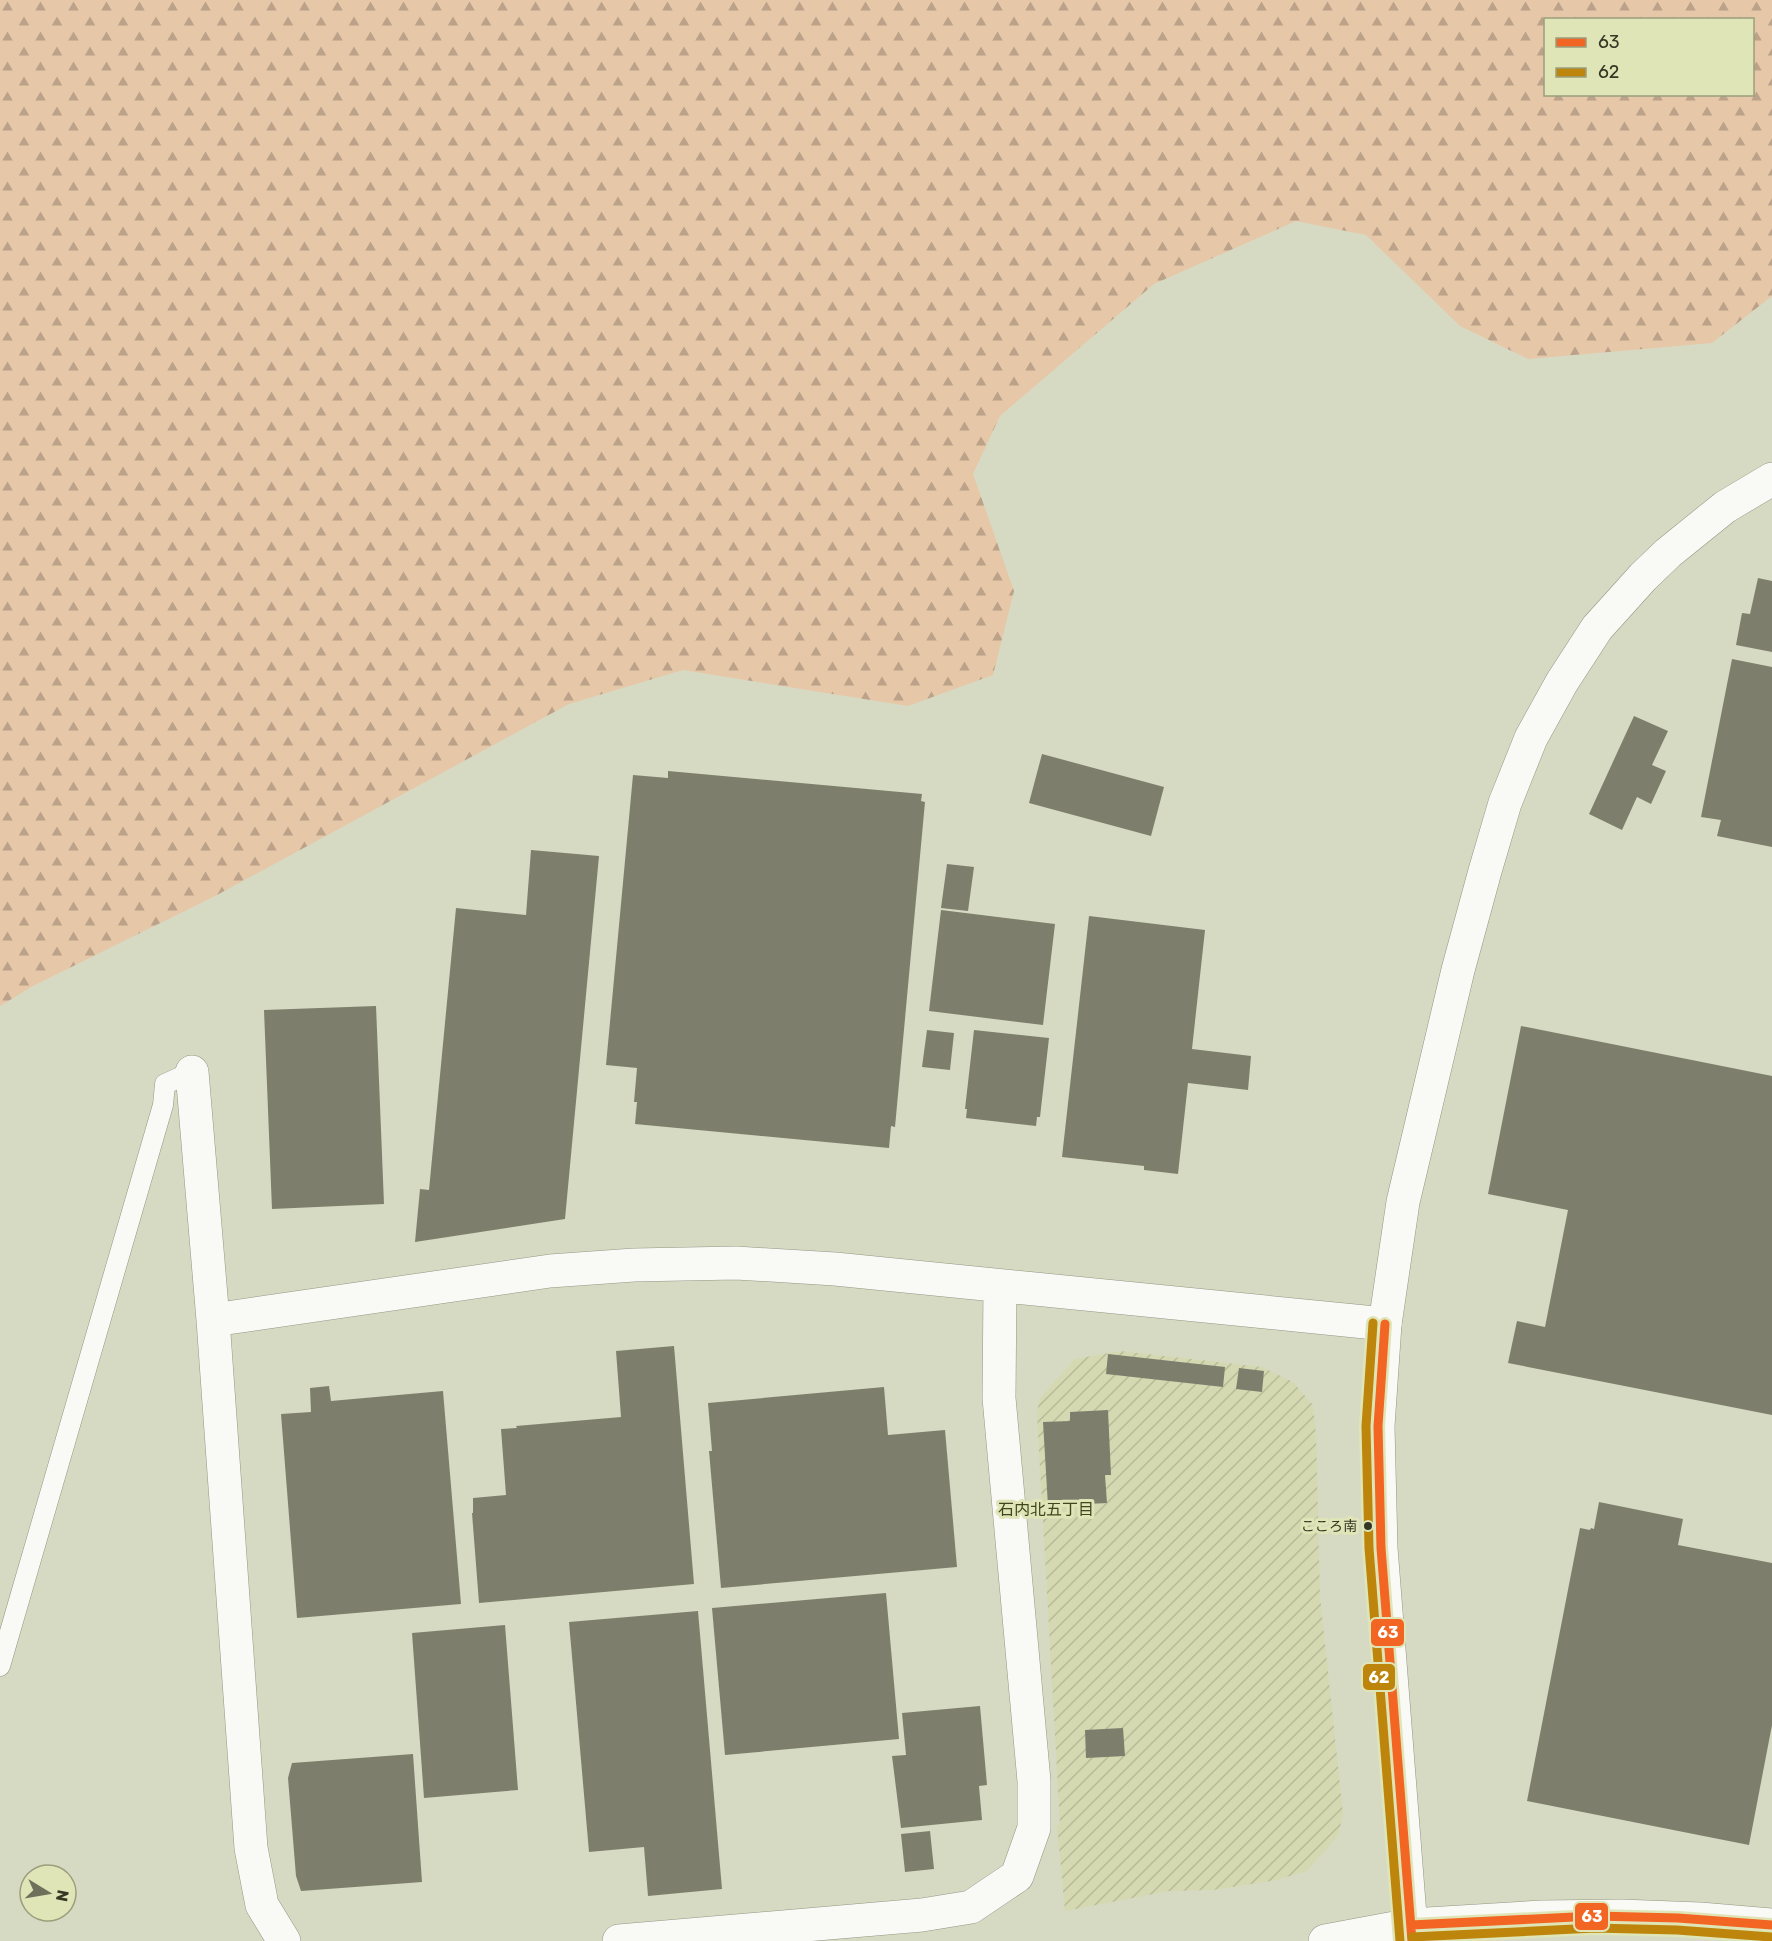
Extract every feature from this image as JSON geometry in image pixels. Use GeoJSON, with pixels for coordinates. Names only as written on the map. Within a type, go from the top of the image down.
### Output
{"type":"FeatureCollection","features":[{"type":"Feature","properties":{"kind":"street"},"geometry":{"type":"LineString","coordinates":[[1411,1933],[1381,1548],[1378,1426],[1385,1324],[1403,1202],[1458,970],[1505,803],[1531,738],[1562,682],[1596,628],[1668,553],[1709,519],[1772,479]]}},
{"type":"Feature","properties":{"kind":"street"},"geometry":{"type":"LineString","coordinates":[[192,1072],[213,1320],[251,1848],[262,1905],[284,1941]]}},
{"type":"Feature","properties":{"kind":"street"},"geometry":{"type":"LineString","coordinates":[[213,1320],[550,1271],[634,1264],[736,1263],[835,1269],[1385,1324]]}},
{"type":"Feature","properties":{"kind":"street"},"geometry":{"type":"LineString","coordinates":[[619,1941],[922,1915],[971,1907],[1017,1876],[1034,1828],[1034,1781],[999,1398],[1000,1286]]}},
{"type":"Feature","properties":{"kind":"street"},"geometry":{"type":"LineString","coordinates":[[1325,1941],[1542,1917],[1621,1916],[1772,1925]]}},
{"type":"Feature","properties":{"kind":"lane"},"geometry":{"type":"LineString","coordinates":[[0,1666],[163,1105],[165,1084],[192,1072]]}},
{"type":"Feature","properties":{"kind":"shaded area"},"geometry":{"type":"Polygon","coordinates":[[[1120,1351],[1262,1367],[1293,1382],[1313,1405],[1316,1436],[1320,1596],[1343,1814],[1338,1836],[1307,1871],[1276,1880],[1213,1890],[1169,1891],[1065,1911],[1057,1826],[1060,1825],[1037,1415],[1039,1399],[1075,1359],[1120,1351]]]}},
{"type":"Feature","properties":{"kind":"green space"},"geometry":{"type":"Polygon","coordinates":[[[0,0],[1772,0],[1772,296],[1712,343],[1528,359],[1460,326],[1366,235],[1296,221],[1154,284],[1000,416],[973,474],[1014,591],[993,675],[908,706],[683,670],[569,704],[217,895],[33,986],[0,1006],[0,0]]]}},
{"type":"Feature","properties":{"kind":"building"},"geometry":{"type":"Polygon","coordinates":[[[1758,578],[1772,581],[1772,652],[1736,645],[1742,613],[1750,614],[1758,578]]]}},
{"type":"Feature","properties":{"kind":"building"},"geometry":{"type":"Polygon","coordinates":[[[1732,659],[1772,667],[1772,847],[1717,836],[1721,820],[1701,817],[1732,659]]]}},
{"type":"Feature","properties":{"kind":"building"},"geometry":{"type":"Polygon","coordinates":[[[1634,716],[1668,731],[1652,765],[1666,771],[1651,804],[1637,797],[1622,830],[1589,814],[1634,716]]]}},
{"type":"Feature","properties":{"kind":"building"},"geometry":{"type":"Polygon","coordinates":[[[1042,754],[1164,787],[1151,836],[1029,803],[1042,754]]]}},
{"type":"Feature","properties":{"kind":"building"},"geometry":{"type":"Polygon","coordinates":[[[668,771],[922,794],[921,801],[925,802],[895,1127],[891,1126],[889,1148],[635,1124],[637,1068],[606,1065],[633,775],[668,778],[668,771]]]}},
{"type":"Feature","properties":{"kind":"building"},"geometry":{"type":"Polygon","coordinates":[[[531,850],[599,856],[565,1219],[415,1242],[420,1189],[429,1190],[456,908],[526,915],[531,850]]]}},
{"type":"Feature","properties":{"kind":"building"},"geometry":{"type":"Polygon","coordinates":[[[947,864],[974,867],[968,911],[941,908],[947,864]]]}},
{"type":"Feature","properties":{"kind":"building"},"geometry":{"type":"Polygon","coordinates":[[[941,910],[1055,924],[1043,1025],[929,1011],[941,910]]]}},
{"type":"Feature","properties":{"kind":"building"},"geometry":{"type":"Polygon","coordinates":[[[1089,916],[1205,930],[1192,1049],[1251,1056],[1248,1090],[1188,1083],[1178,1174],[1144,1170],[1144,1166],[1062,1157],[1089,916]]]}},
{"type":"Feature","properties":{"kind":"building"},"geometry":{"type":"Polygon","coordinates":[[[376,1006],[384,1204],[272,1209],[264,1010],[376,1006]]]}},
{"type":"Feature","properties":{"kind":"building"},"geometry":{"type":"Polygon","coordinates":[[[1521,1026],[1772,1076],[1772,1415],[1508,1363],[1517,1321],[1545,1327],[1568,1210],[1488,1194],[1521,1026]]]}},
{"type":"Feature","properties":{"kind":"building"},"geometry":{"type":"Polygon","coordinates":[[[927,1030],[954,1033],[950,1070],[922,1067],[927,1030]]]}},
{"type":"Feature","properties":{"kind":"building"},"geometry":{"type":"Polygon","coordinates":[[[974,1030],[1049,1038],[1040,1117],[1037,1117],[1036,1126],[966,1118],[967,1109],[965,1109],[974,1030]]]}},
{"type":"Feature","properties":{"kind":"building"},"geometry":{"type":"Polygon","coordinates":[[[674,1346],[694,1584],[479,1603],[472,1513],[473,1498],[506,1495],[501,1429],[621,1417],[616,1351],[674,1346]]]}},
{"type":"Feature","properties":{"kind":"building"},"geometry":{"type":"Polygon","coordinates":[[[1108,1354],[1225,1367],[1223,1387],[1106,1374],[1108,1354]]]}},
{"type":"Feature","properties":{"kind":"building"},"geometry":{"type":"Polygon","coordinates":[[[1239,1368],[1264,1371],[1262,1392],[1236,1389],[1239,1368]]]}},
{"type":"Feature","properties":{"kind":"building"},"geometry":{"type":"Polygon","coordinates":[[[329,1386],[331,1401],[443,1391],[461,1604],[297,1618],[281,1414],[311,1412],[310,1388],[329,1386]]]}},
{"type":"Feature","properties":{"kind":"building"},"geometry":{"type":"Polygon","coordinates":[[[884,1387],[888,1435],[945,1430],[957,1567],[721,1588],[709,1451],[712,1451],[708,1403],[884,1387]]]}},
{"type":"Feature","properties":{"kind":"building"},"geometry":{"type":"Polygon","coordinates":[[[1108,1410],[1111,1475],[1105,1475],[1107,1503],[1048,1506],[1043,1422],[1070,1421],[1070,1412],[1108,1410]]]}},
{"type":"Feature","properties":{"kind":"building"},"geometry":{"type":"Polygon","coordinates":[[[1599,1502],[1683,1519],[1678,1545],[1772,1563],[1772,1725],[1749,1845],[1527,1801],[1580,1528],[1594,1529],[1599,1502]]]}},
{"type":"Feature","properties":{"kind":"building"},"geometry":{"type":"Polygon","coordinates":[[[886,1593],[899,1739],[725,1755],[712,1608],[886,1593]]]}},
{"type":"Feature","properties":{"kind":"building"},"geometry":{"type":"Polygon","coordinates":[[[698,1611],[722,1889],[648,1896],[644,1847],[589,1852],[569,1622],[698,1611]]]}},
{"type":"Feature","properties":{"kind":"building"},"geometry":{"type":"Polygon","coordinates":[[[505,1625],[518,1790],[424,1798],[412,1633],[505,1625]]]}},
{"type":"Feature","properties":{"kind":"building"},"geometry":{"type":"Polygon","coordinates":[[[980,1706],[987,1785],[979,1786],[982,1820],[901,1828],[892,1756],[906,1755],[902,1713],[980,1706]]]}},
{"type":"Feature","properties":{"kind":"building"},"geometry":{"type":"Polygon","coordinates":[[[1123,1728],[1125,1756],[1086,1758],[1085,1730],[1123,1728]]]}},
{"type":"Feature","properties":{"kind":"building"},"geometry":{"type":"Polygon","coordinates":[[[413,1754],[422,1882],[301,1891],[296,1876],[288,1778],[292,1763],[413,1754]]]}},
{"type":"Feature","properties":{"kind":"building"},"geometry":{"type":"Polygon","coordinates":[[[930,1831],[934,1869],[905,1872],[901,1834],[930,1831]]]}},
{"type":"Feature","properties":{"kind":"transit line","name":"62"},"geometry":{"type":"LineString","coordinates":[[1373,1323],[1366,1426],[1369,1548],[1400,1941]]}},
{"type":"Feature","properties":{"kind":"transit line","name":"63"},"geometry":{"type":"LineString","coordinates":[[1385,1324],[1378,1426],[1381,1548],[1412,1941]]}},
{"type":"Feature","properties":{"kind":"transit line","name":"63"},"geometry":{"type":"LineString","coordinates":[[1411,1925],[1595,1916],[1678,1918],[1772,1925]]}},
{"type":"Feature","properties":{"kind":"transit line","name":"62"},"geometry":{"type":"LineString","coordinates":[[1412,1937],[1595,1928],[1677,1930],[1771,1937]]}},
{"type":"Feature","properties":{"kind":"place","name":"こころ南"},"geometry":{"type":"Point","coordinates":[1368,1526]}},
{"type":"Feature","properties":{"kind":"district","name":"石内北五丁目"},"geometry":{"type":"Point","coordinates":[1046,1509]}}]}
